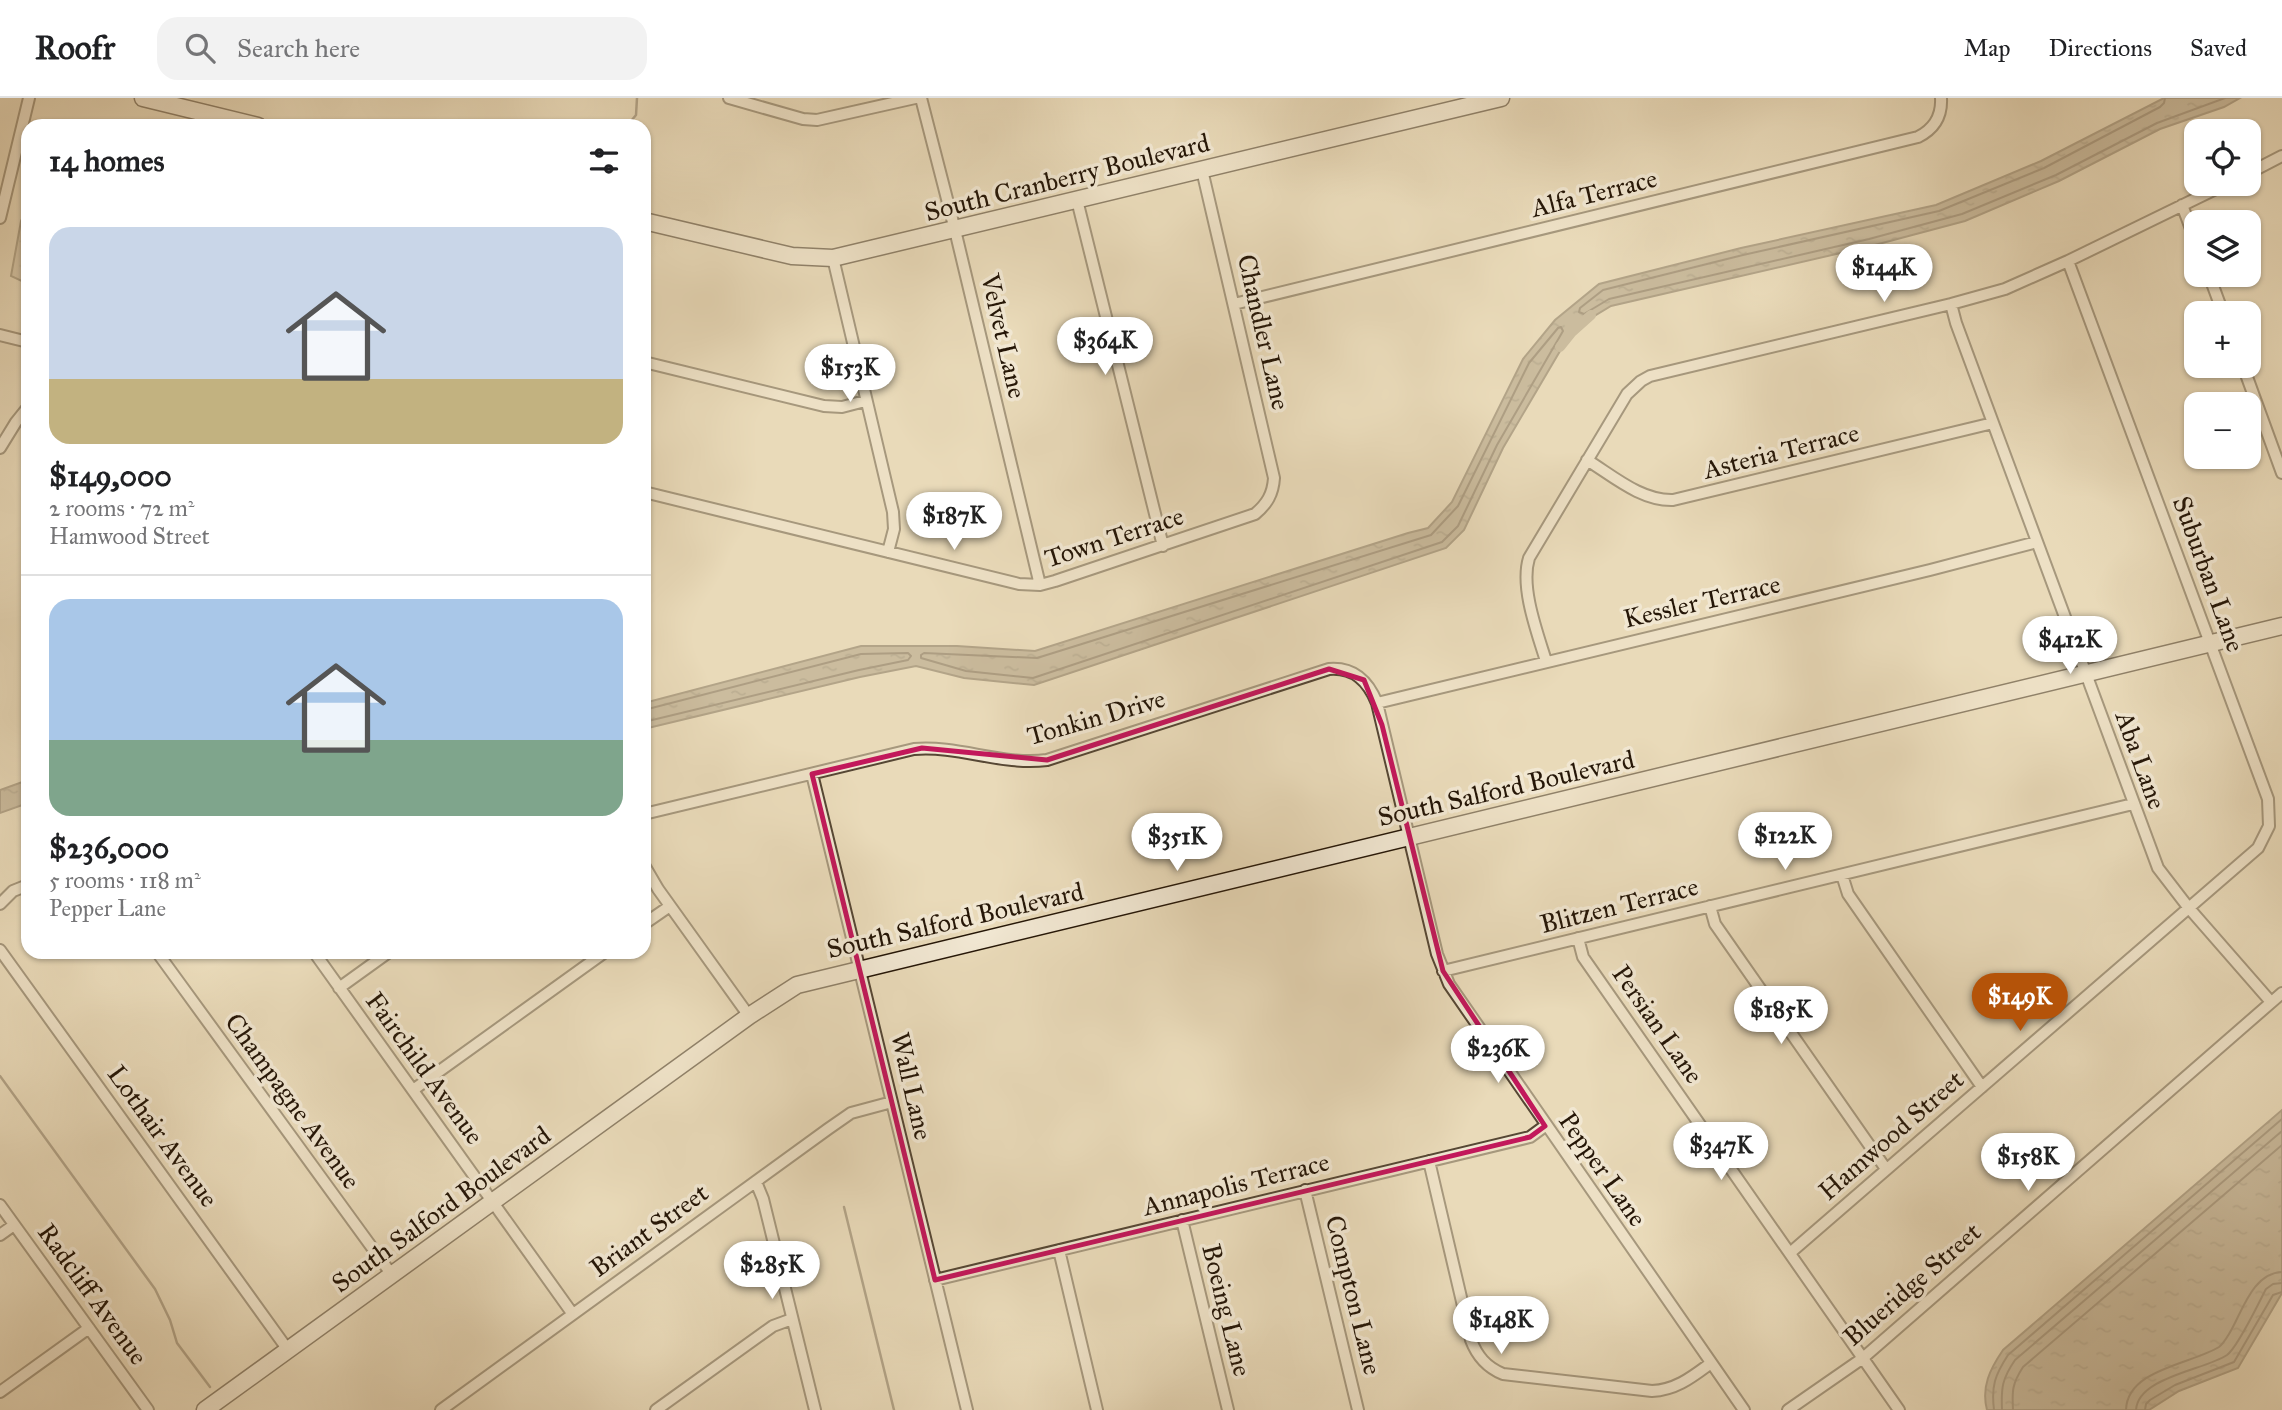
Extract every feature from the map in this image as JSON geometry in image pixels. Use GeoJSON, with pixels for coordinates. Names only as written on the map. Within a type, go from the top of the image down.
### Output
{"type":"FeatureCollection","features":[{"type":"Feature","properties":{"kind":"street"},"geometry":{"type":"LineString","coordinates":[[24,119],[29,98]]}},
{"type":"Feature","properties":{"kind":"street"},"geometry":{"type":"LineString","coordinates":[[144,98],[229,119]]}},
{"type":"Feature","properties":{"kind":"street"},"geometry":{"type":"LineString","coordinates":[[729,98],[803,119],[817,120],[915,98]]}},
{"type":"Feature","properties":{"kind":"street","name":"Velvet Lane"},"geometry":{"type":"LineString","coordinates":[[921,98],[1040,584]]}},
{"type":"Feature","properties":{"kind":"street","name":"South Cranberry Boulevard"},"geometry":{"type":"LineString","coordinates":[[651,223],[779,254],[833,258],[1202,170],[1447,104],[1501,98]]}},
{"type":"Feature","properties":{"kind":"street","name":"Alfa Terrace"},"geometry":{"type":"LineString","coordinates":[[1234,304],[1918,136],[1937,121],[1941,98]]}},
{"type":"Feature","properties":{"kind":"street"},"geometry":{"type":"LineString","coordinates":[[0,218],[21,129]]}},
{"type":"Feature","properties":{"kind":"street"},"geometry":{"type":"LineString","coordinates":[[2261,167],[2282,156]]}},
{"type":"Feature","properties":{"kind":"street","name":"Chandler Lane"},"geometry":{"type":"LineString","coordinates":[[1202,170],[1274,478],[1266,504]]}},
{"type":"Feature","properties":{"kind":"street"},"geometry":{"type":"LineString","coordinates":[[1546,661],[1526,584],[1526,567],[1532,552],[1627,394],[1641,381],[1650,376],[2006,289],[2201,196]]}},
{"type":"Feature","properties":{"kind":"street"},"geometry":{"type":"LineString","coordinates":[[1077,200],[1163,546]]}},
{"type":"Feature","properties":{"kind":"street"},"geometry":{"type":"LineString","coordinates":[[2182,205],[2184,210]]}},
{"type":"Feature","properties":{"kind":"street"},"geometry":{"type":"LineString","coordinates":[[833,258],[893,512],[894,529],[888,552]]}},
{"type":"Feature","properties":{"kind":"street","name":"Suburban Lane"},"geometry":{"type":"LineString","coordinates":[[2068,261],[2268,799],[2269,825]]}},
{"type":"Feature","properties":{"kind":"street","name":"Aba Lane"},"geometry":{"type":"LineString","coordinates":[[1951,304],[2158,867],[2188,907],[2271,1002]]}},
{"type":"Feature","properties":{"kind":"street"},"geometry":{"type":"LineString","coordinates":[[0,335],[21,340]]}},
{"type":"Feature","properties":{"kind":"street"},"geometry":{"type":"LineString","coordinates":[[651,364],[824,406],[842,407],[865,401]]}},
{"type":"Feature","properties":{"kind":"street"},"geometry":{"type":"LineString","coordinates":[[2247,378],[2282,473]]}},
{"type":"Feature","properties":{"kind":"street"},"geometry":{"type":"LineString","coordinates":[[0,449],[21,416]]}},
{"type":"Feature","properties":{"kind":"street","name":"Asteria Terrace"},"geometry":{"type":"LineString","coordinates":[[1587,460],[1645,495],[1658,500],[1673,500],[1993,423]]}},
{"type":"Feature","properties":{"kind":"street","name":"Town Terrace"},"geometry":{"type":"LineString","coordinates":[[651,494],[1018,584],[1040,584],[1163,546],[1248,518],[1266,504]]}},
{"type":"Feature","properties":{"kind":"street","name":"Kessler Terrace"},"geometry":{"type":"LineString","coordinates":[[1377,703],[2037,542]]}},
{"type":"Feature","properties":{"kind":"street","name":"South Salford Boulevard"},"geometry":{"type":"LineString","coordinates":[[205,1410],[749,1016],[797,985],[2282,626]]}},
{"type":"Feature","properties":{"kind":"street","name":"Tonkin Drive"},"geometry":{"type":"LineString","coordinates":[[651,812],[922,748],[1022,762],[1047,760],[1329,669],[1346,670],[1356,674],[1369,686],[1377,703]]}},
{"type":"Feature","properties":{"kind":"street","name":"Pepper Lane"},"geometry":{"type":"LineString","coordinates":[[1377,703],[1437,954],[1454,995],[1744,1410]]}},
{"type":"Feature","properties":{"kind":"street","name":"Wall Lane"},"geometry":{"type":"LineString","coordinates":[[812,774],[967,1410]]}},
{"type":"Feature","properties":{"kind":"street","name":"Blitzen Terrace"},"geometry":{"type":"LineString","coordinates":[[1443,971],[2133,804]]}},
{"type":"Feature","properties":{"kind":"street","name":"Hamwood Street"},"geometry":{"type":"LineString","coordinates":[[1790,1253],[2258,848],[2269,825]]}},
{"type":"Feature","properties":{"kind":"street"},"geometry":{"type":"LineString","coordinates":[[1842,874],[1848,894],[1982,1087]]}},
{"type":"Feature","properties":{"kind":"street"},"geometry":{"type":"LineString","coordinates":[[651,876],[749,1016]]}},
{"type":"Feature","properties":{"kind":"street"},"geometry":{"type":"LineString","coordinates":[[0,904],[13,891],[21,888]]}},
{"type":"Feature","properties":{"kind":"street"},"geometry":{"type":"LineString","coordinates":[[651,919],[670,906]]}},
{"type":"Feature","properties":{"kind":"street"},"geometry":{"type":"LineString","coordinates":[[1710,906],[1715,924],[1886,1169]]}},
{"type":"Feature","properties":{"kind":"street","name":"Persian Lane"},"geometry":{"type":"LineString","coordinates":[[1578,938],[1583,957],[1899,1410]]}},
{"type":"Feature","properties":{"kind":"street","name":"Lothair Avenue"},"geometry":{"type":"LineString","coordinates":[[0,950],[288,1350]]}},
{"type":"Feature","properties":{"kind":"street","name":"Champagne Avenue"},"geometry":{"type":"LineString","coordinates":[[162,959],[392,1275]]}},
{"type":"Feature","properties":{"kind":"street","name":"Fairchild Avenue"},"geometry":{"type":"LineString","coordinates":[[319,959],[572,1313]]}},
{"type":"Feature","properties":{"kind":"street"},"geometry":{"type":"LineString","coordinates":[[339,988],[378,959]]}},
{"type":"Feature","properties":{"kind":"street"},"geometry":{"type":"LineString","coordinates":[[413,1090],[595,959]]}},
{"type":"Feature","properties":{"kind":"street","name":"Blueridge Street"},"geometry":{"type":"LineString","coordinates":[[1788,1410],[1863,1358],[2282,993]]}},
{"type":"Feature","properties":{"kind":"street","name":"Briant Street"},"geometry":{"type":"LineString","coordinates":[[441,1410],[851,1114],[892,1102]]}},
{"type":"Feature","properties":{"kind":"street","name":"Annapolis Terrace"},"geometry":{"type":"LineString","coordinates":[[935,1280],[1530,1137],[1545,1126]]}},
{"type":"Feature","properties":{"kind":"street"},"geometry":{"type":"LineString","coordinates":[[1429,1161],[1471,1340],[1487,1366],[1503,1374],[1652,1391],[1679,1386],[1711,1363]]}},
{"type":"Feature","properties":{"kind":"street"},"geometry":{"type":"LineString","coordinates":[[756,1182],[763,1199],[815,1410]]}},
{"type":"Feature","properties":{"kind":"street","name":"Compton Lane"},"geometry":{"type":"LineString","coordinates":[[1305,1190],[1358,1410]]}},
{"type":"Feature","properties":{"kind":"street","name":"Radcliff Avenue"},"geometry":{"type":"LineString","coordinates":[[0,1205],[148,1410]]}},
{"type":"Feature","properties":{"kind":"street","name":"Boeing Lane"},"geometry":{"type":"LineString","coordinates":[[1182,1220],[1228,1410]]}},
{"type":"Feature","properties":{"kind":"street"},"geometry":{"type":"LineString","coordinates":[[0,1235],[14,1225]]}},
{"type":"Feature","properties":{"kind":"street"},"geometry":{"type":"LineString","coordinates":[[1059,1250],[1097,1410]]}},
{"type":"Feature","properties":{"kind":"street"},"geometry":{"type":"LineString","coordinates":[[656,1410],[773,1326],[792,1319]]}},
{"type":"Feature","properties":{"kind":"street"},"geometry":{"type":"LineString","coordinates":[[0,1392],[89,1328]]}},
{"type":"Feature","properties":{"kind":"highlighted area"},"geometry":{"type":"Polygon","coordinates":[[[1329,669],[1364,680],[1382,725],[1443,971],[1545,1126],[1530,1137],[935,1280],[812,774],[922,748],[1047,760],[1329,669]]]}},
{"type":"Feature","properties":{"kind":"green space"},"geometry":{"type":"Polygon","coordinates":[[[21,221],[21,281],[11,276],[21,221]]]}},
{"type":"Feature","properties":{"kind":"water"},"geometry":{"type":"Polygon","coordinates":[[[2164,98],[2240,98],[2224,107],[2160,129],[2059,181],[1965,221],[1871,246],[1611,306],[1573,329],[1503,448],[1464,530],[1446,548],[1034,685],[964,678],[916,666],[651,727],[651,701],[861,646],[957,646],[1035,651],[1428,528],[1452,502],[1523,359],[1555,320],[1599,284],[1741,248],[1936,205],[2041,161],[2164,98]]]}},
{"type":"Feature","properties":{"kind":"water"},"geometry":{"type":"Polygon","coordinates":[[[21,782],[21,806],[0,813],[0,790],[21,782]]]}},
{"type":"Feature","properties":{"kind":"water"},"geometry":{"type":"Polygon","coordinates":[[[2282,1110],[2282,1293],[2238,1368],[2179,1391],[2149,1410],[1987,1410],[1985,1394],[1988,1378],[2003,1350],[2282,1110]]]}},
{"type":"Feature","properties":{"kind":"waterway"},"geometry":{"type":"LineString","coordinates":[[633,119],[636,115],[637,98]]}},
{"type":"Feature","properties":{"kind":"waterway"},"geometry":{"type":"LineString","coordinates":[[1560,347],[1591,315]]}},
{"type":"Feature","properties":{"kind":"waterway"},"geometry":{"type":"LineString","coordinates":[[0,1076],[155,1289],[170,1320],[177,1343],[210,1387]]}},
{"type":"Feature","properties":{"kind":"waterway"},"geometry":{"type":"LineString","coordinates":[[844,1207],[894,1410]]}}]}
